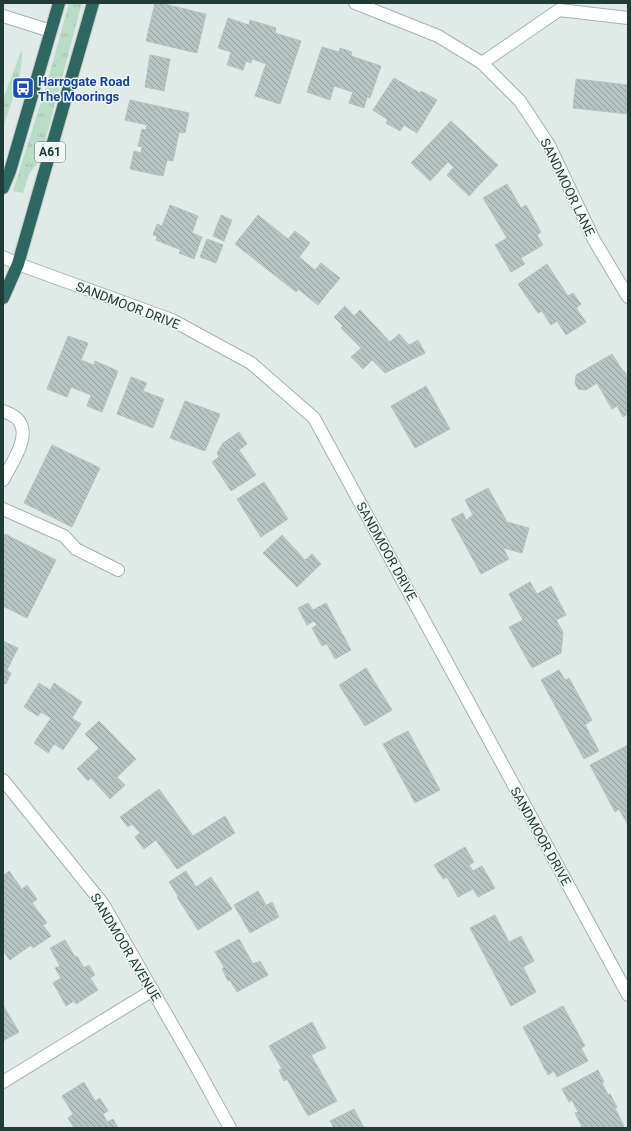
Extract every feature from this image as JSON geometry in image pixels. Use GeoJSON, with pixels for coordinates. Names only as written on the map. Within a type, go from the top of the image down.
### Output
{"type":"FeatureCollection","features":[{"type":"Feature","properties":{"kind":"highway","name":"A61"},"geometry":{"type":"LineString","coordinates":[[3,188],[10,171],[59,3]]}},
{"type":"Feature","properties":{"kind":"highway","name":"A61"},"geometry":{"type":"LineString","coordinates":[[3,298],[18,264],[93,3]]}},
{"type":"Feature","properties":{"kind":"street","name":"SANDMOOR LANE"},"geometry":{"type":"LineString","coordinates":[[355,3],[438,36],[482,63],[520,100],[549,145],[594,240],[628,297]]}},
{"type":"Feature","properties":{"kind":"street"},"geometry":{"type":"LineString","coordinates":[[482,63],[559,7],[628,18]]}},
{"type":"Feature","properties":{"kind":"street"},"geometry":{"type":"LineString","coordinates":[[3,16],[52,31]]}},
{"type":"Feature","properties":{"kind":"street","name":"SANDMOOR DRIVE"},"geometry":{"type":"LineString","coordinates":[[3,257],[18,264],[172,320],[251,364],[314,418],[628,995]]}},
{"type":"Feature","properties":{"kind":"street"},"geometry":{"type":"LineString","coordinates":[[3,411],[19,420],[24,430],[22,441],[3,480]]}},
{"type":"Feature","properties":{"kind":"street"},"geometry":{"type":"LineString","coordinates":[[3,508],[64,536],[76,549],[118,570]]}},
{"type":"Feature","properties":{"kind":"street","name":"SANDMOOR AVENUE"},"geometry":{"type":"LineString","coordinates":[[3,780],[103,904],[230,1128]]}},
{"type":"Feature","properties":{"kind":"street"},"geometry":{"type":"LineString","coordinates":[[3,1082],[153,990]]}},
{"type":"Feature","properties":{"kind":"green space"},"geometry":{"type":"Polygon","coordinates":[[[69,3],[82,3],[40,160],[29,174],[23,193],[13,191],[47,83],[69,3]]]}},
{"type":"Feature","properties":{"kind":"green space"},"geometry":{"type":"Polygon","coordinates":[[[22,49],[19,79],[3,128],[3,99],[22,49]]]}},
{"type":"Feature","properties":{"kind":"building"},"geometry":{"type":"Polygon","coordinates":[[[155,3],[206,14],[197,53],[146,41],[155,3]]]}},
{"type":"Feature","properties":{"kind":"building"},"geometry":{"type":"Polygon","coordinates":[[[228,18],[249,25],[250,20],[276,28],[275,33],[301,41],[280,104],[255,96],[266,64],[252,59],[251,63],[246,61],[243,70],[227,65],[231,52],[218,48],[228,18]]]}},
{"type":"Feature","properties":{"kind":"building"},"geometry":{"type":"Polygon","coordinates":[[[322,47],[339,52],[340,48],[352,52],[351,56],[381,66],[370,98],[367,97],[364,108],[349,103],[353,92],[334,86],[330,100],[307,92],[322,47]]]}},
{"type":"Feature","properties":{"kind":"building"},"geometry":{"type":"Polygon","coordinates":[[[150,55],[170,59],[164,91],[145,87],[150,55]]]}},
{"type":"Feature","properties":{"kind":"building"},"geometry":{"type":"Polygon","coordinates":[[[394,78],[420,93],[421,91],[437,100],[417,133],[404,125],[400,131],[386,123],[388,120],[373,110],[394,78]]]}},
{"type":"Feature","properties":{"kind":"building"},"geometry":{"type":"Polygon","coordinates":[[[576,79],[628,85],[628,114],[573,108],[576,79]]]}},
{"type":"Feature","properties":{"kind":"building"},"geometry":{"type":"Polygon","coordinates":[[[130,100],[189,113],[185,133],[179,132],[173,161],[167,160],[163,176],[130,169],[134,151],[141,153],[142,147],[138,146],[142,129],[146,130],[147,125],[125,120],[130,100]]]}},
{"type":"Feature","properties":{"kind":"building"},"geometry":{"type":"Polygon","coordinates":[[[451,121],[498,165],[469,196],[447,175],[454,167],[448,162],[430,181],[411,163],[451,121]]]}},
{"type":"Feature","properties":{"kind":"building"},"geometry":{"type":"Polygon","coordinates":[[[507,184],[521,208],[526,205],[541,232],[537,235],[543,245],[521,258],[525,264],[511,272],[495,245],[507,238],[483,198],[507,184]]]}},
{"type":"Feature","properties":{"kind":"building"},"geometry":{"type":"Polygon","coordinates":[[[170,205],[198,216],[192,233],[202,237],[194,259],[179,253],[181,250],[156,240],[157,236],[153,235],[157,224],[162,226],[170,205]]]}},
{"type":"Feature","properties":{"kind":"building"},"geometry":{"type":"Polygon","coordinates":[[[221,215],[232,220],[224,241],[213,236],[221,215]]]}},
{"type":"Feature","properties":{"kind":"building"},"geometry":{"type":"Polygon","coordinates":[[[258,215],[288,239],[295,231],[310,243],[299,257],[315,270],[321,263],[340,278],[318,305],[298,289],[296,292],[235,244],[258,215]]]}},
{"type":"Feature","properties":{"kind":"building"},"geometry":{"type":"Polygon","coordinates":[[[207,239],[223,245],[216,263],[200,257],[207,239]]]}},
{"type":"Feature","properties":{"kind":"building"},"geometry":{"type":"Polygon","coordinates":[[[547,264],[568,296],[573,293],[581,304],[576,308],[586,322],[566,335],[557,321],[551,325],[542,311],[538,313],[518,284],[547,264]]]}},
{"type":"Feature","properties":{"kind":"building"},"geometry":{"type":"Polygon","coordinates":[[[345,306],[354,316],[360,310],[390,342],[399,334],[409,345],[418,340],[425,353],[385,373],[372,360],[363,369],[351,357],[361,348],[341,328],[343,326],[334,317],[345,306]]]}},
{"type":"Feature","properties":{"kind":"building"},"geometry":{"type":"Polygon","coordinates":[[[68,336],[88,343],[81,360],[94,365],[95,361],[118,371],[102,412],[87,406],[91,395],[71,387],[67,397],[47,389],[68,336]]]}},
{"type":"Feature","properties":{"kind":"building"},"geometry":{"type":"Polygon","coordinates":[[[612,354],[628,377],[628,414],[623,417],[617,406],[612,409],[597,383],[586,390],[578,389],[575,383],[576,375],[612,354]]]}},
{"type":"Feature","properties":{"kind":"building"},"geometry":{"type":"Polygon","coordinates":[[[131,377],[147,383],[143,391],[164,399],[153,428],[117,414],[131,377]]]}},
{"type":"Feature","properties":{"kind":"building"},"geometry":{"type":"Polygon","coordinates":[[[426,386],[450,429],[415,448],[391,406],[426,386]]]}},
{"type":"Feature","properties":{"kind":"building"},"geometry":{"type":"Polygon","coordinates":[[[185,401],[220,414],[205,451],[170,438],[185,401]]]}},
{"type":"Feature","properties":{"kind":"building"},"geometry":{"type":"Polygon","coordinates":[[[239,432],[247,444],[239,450],[256,475],[231,491],[212,462],[219,457],[217,453],[223,443],[239,432]]]}},
{"type":"Feature","properties":{"kind":"building"},"geometry":{"type":"Polygon","coordinates":[[[52,445],[100,468],[72,527],[24,503],[52,445]]]}},
{"type":"Feature","properties":{"kind":"building"},"geometry":{"type":"Polygon","coordinates":[[[264,482],[288,519],[261,537],[237,499],[264,482]]]}},
{"type":"Feature","properties":{"kind":"building"},"geometry":{"type":"Polygon","coordinates":[[[488,488],[507,522],[529,528],[522,553],[503,548],[509,559],[481,574],[451,519],[463,513],[466,520],[473,515],[465,500],[488,488]]]}},
{"type":"Feature","properties":{"kind":"building"},"geometry":{"type":"Polygon","coordinates":[[[5,534],[56,560],[27,618],[3,606],[3,538],[5,534]]]}},
{"type":"Feature","properties":{"kind":"building"},"geometry":{"type":"Polygon","coordinates":[[[282,535],[305,560],[312,554],[321,564],[297,587],[263,553],[282,535]]]}},
{"type":"Feature","properties":{"kind":"building"},"geometry":{"type":"Polygon","coordinates":[[[530,582],[537,594],[551,586],[566,615],[556,620],[563,632],[561,653],[532,668],[509,627],[523,620],[509,594],[530,582]]]}},
{"type":"Feature","properties":{"kind":"building"},"geometry":{"type":"Polygon","coordinates":[[[308,603],[313,610],[326,603],[351,650],[335,659],[327,644],[322,646],[312,628],[317,625],[314,621],[307,625],[298,608],[308,603]]]}},
{"type":"Feature","properties":{"kind":"building"},"geometry":{"type":"Polygon","coordinates":[[[3,641],[18,648],[7,670],[11,673],[6,684],[3,683],[3,641]]]}},
{"type":"Feature","properties":{"kind":"building"},"geometry":{"type":"Polygon","coordinates":[[[366,668],[392,710],[365,726],[339,685],[366,668]]]}},
{"type":"Feature","properties":{"kind":"building"},"geometry":{"type":"Polygon","coordinates":[[[559,670],[565,680],[569,678],[592,720],[585,725],[599,751],[584,759],[541,680],[559,670]]]}},
{"type":"Feature","properties":{"kind":"building"},"geometry":{"type":"Polygon","coordinates":[[[39,683],[50,690],[54,683],[82,702],[72,718],[81,724],[63,750],[54,744],[48,753],[34,743],[51,718],[41,712],[38,716],[24,707],[39,683]]]}},
{"type":"Feature","properties":{"kind":"building"},"geometry":{"type":"Polygon","coordinates":[[[99,721],[136,759],[117,777],[125,785],[110,799],[91,778],[88,781],[77,769],[99,748],[85,734],[99,721]]]}},
{"type":"Feature","properties":{"kind":"building"},"geometry":{"type":"Polygon","coordinates":[[[408,731],[440,790],[415,803],[383,744],[408,731]]]}},
{"type":"Feature","properties":{"kind":"building"},"geometry":{"type":"Polygon","coordinates":[[[628,745],[628,825],[619,809],[615,812],[590,765],[628,745]]]}},
{"type":"Feature","properties":{"kind":"building"},"geometry":{"type":"Polygon","coordinates":[[[159,789],[193,836],[225,816],[235,833],[177,869],[156,840],[144,849],[135,837],[140,833],[132,824],[128,827],[120,817],[159,789]]]}},
{"type":"Feature","properties":{"kind":"building"},"geometry":{"type":"Polygon","coordinates":[[[465,847],[474,862],[469,865],[473,871],[482,866],[495,888],[478,897],[473,889],[458,897],[447,877],[443,879],[434,865],[465,847]]]}},
{"type":"Feature","properties":{"kind":"building"},"geometry":{"type":"Polygon","coordinates":[[[9,871],[22,889],[27,885],[37,899],[32,903],[47,923],[43,925],[51,936],[33,948],[31,945],[10,960],[3,951],[3,876],[9,871]]]}},
{"type":"Feature","properties":{"kind":"building"},"geometry":{"type":"Polygon","coordinates":[[[186,871],[196,887],[211,877],[232,909],[198,930],[169,882],[186,871]]]}},
{"type":"Feature","properties":{"kind":"building"},"geometry":{"type":"Polygon","coordinates":[[[258,891],[266,905],[242,919],[234,905],[258,891]]]}},
{"type":"Feature","properties":{"kind":"building"},"geometry":{"type":"Polygon","coordinates":[[[272,902],[279,917],[250,933],[242,919],[272,902]]]}},
{"type":"Feature","properties":{"kind":"building"},"geometry":{"type":"Polygon","coordinates":[[[495,915],[509,942],[521,936],[534,961],[523,967],[536,992],[511,1006],[470,928],[495,915]]]}},
{"type":"Feature","properties":{"kind":"building"},"geometry":{"type":"Polygon","coordinates":[[[239,939],[253,964],[260,961],[268,975],[237,992],[230,980],[228,981],[222,969],[224,967],[215,952],[239,939]]]}},
{"type":"Feature","properties":{"kind":"building"},"geometry":{"type":"Polygon","coordinates":[[[65,940],[75,957],[77,956],[84,968],[89,965],[95,975],[90,978],[98,990],[76,1004],[74,1001],[66,1006],[53,983],[61,978],[55,968],[60,966],[50,948],[65,940]]]}},
{"type":"Feature","properties":{"kind":"building"},"geometry":{"type":"Polygon","coordinates":[[[3,1005],[19,1032],[3,1041],[3,1005]]]}},
{"type":"Feature","properties":{"kind":"building"},"geometry":{"type":"Polygon","coordinates":[[[563,1006],[585,1046],[581,1048],[588,1061],[557,1077],[554,1071],[548,1075],[523,1027],[563,1006]]]}},
{"type":"Feature","properties":{"kind":"building"},"geometry":{"type":"Polygon","coordinates":[[[312,1022],[326,1048],[311,1055],[337,1101],[308,1116],[287,1079],[284,1081],[279,1070],[282,1069],[269,1046],[312,1022]]]}},
{"type":"Feature","properties":{"kind":"building"},"geometry":{"type":"Polygon","coordinates":[[[598,1070],[608,1095],[610,1094],[617,1107],[615,1108],[624,1126],[621,1128],[582,1127],[575,1113],[578,1112],[572,1100],[569,1102],[562,1089],[598,1070]]]}},
{"type":"Feature","properties":{"kind":"building"},"geometry":{"type":"Polygon","coordinates":[[[84,1082],[95,1101],[100,1098],[108,1111],[103,1114],[107,1122],[113,1119],[118,1128],[74,1128],[68,1118],[73,1114],[62,1096],[84,1082]]]}},
{"type":"Feature","properties":{"kind":"building"},"geometry":{"type":"Polygon","coordinates":[[[354,1109],[364,1128],[334,1128],[330,1121],[354,1109]]]}},
{"type":"Feature","properties":{"kind":"place","name":"Harrogate Road The Moorings"},"geometry":{"type":"Point","coordinates":[23,88]}}]}
